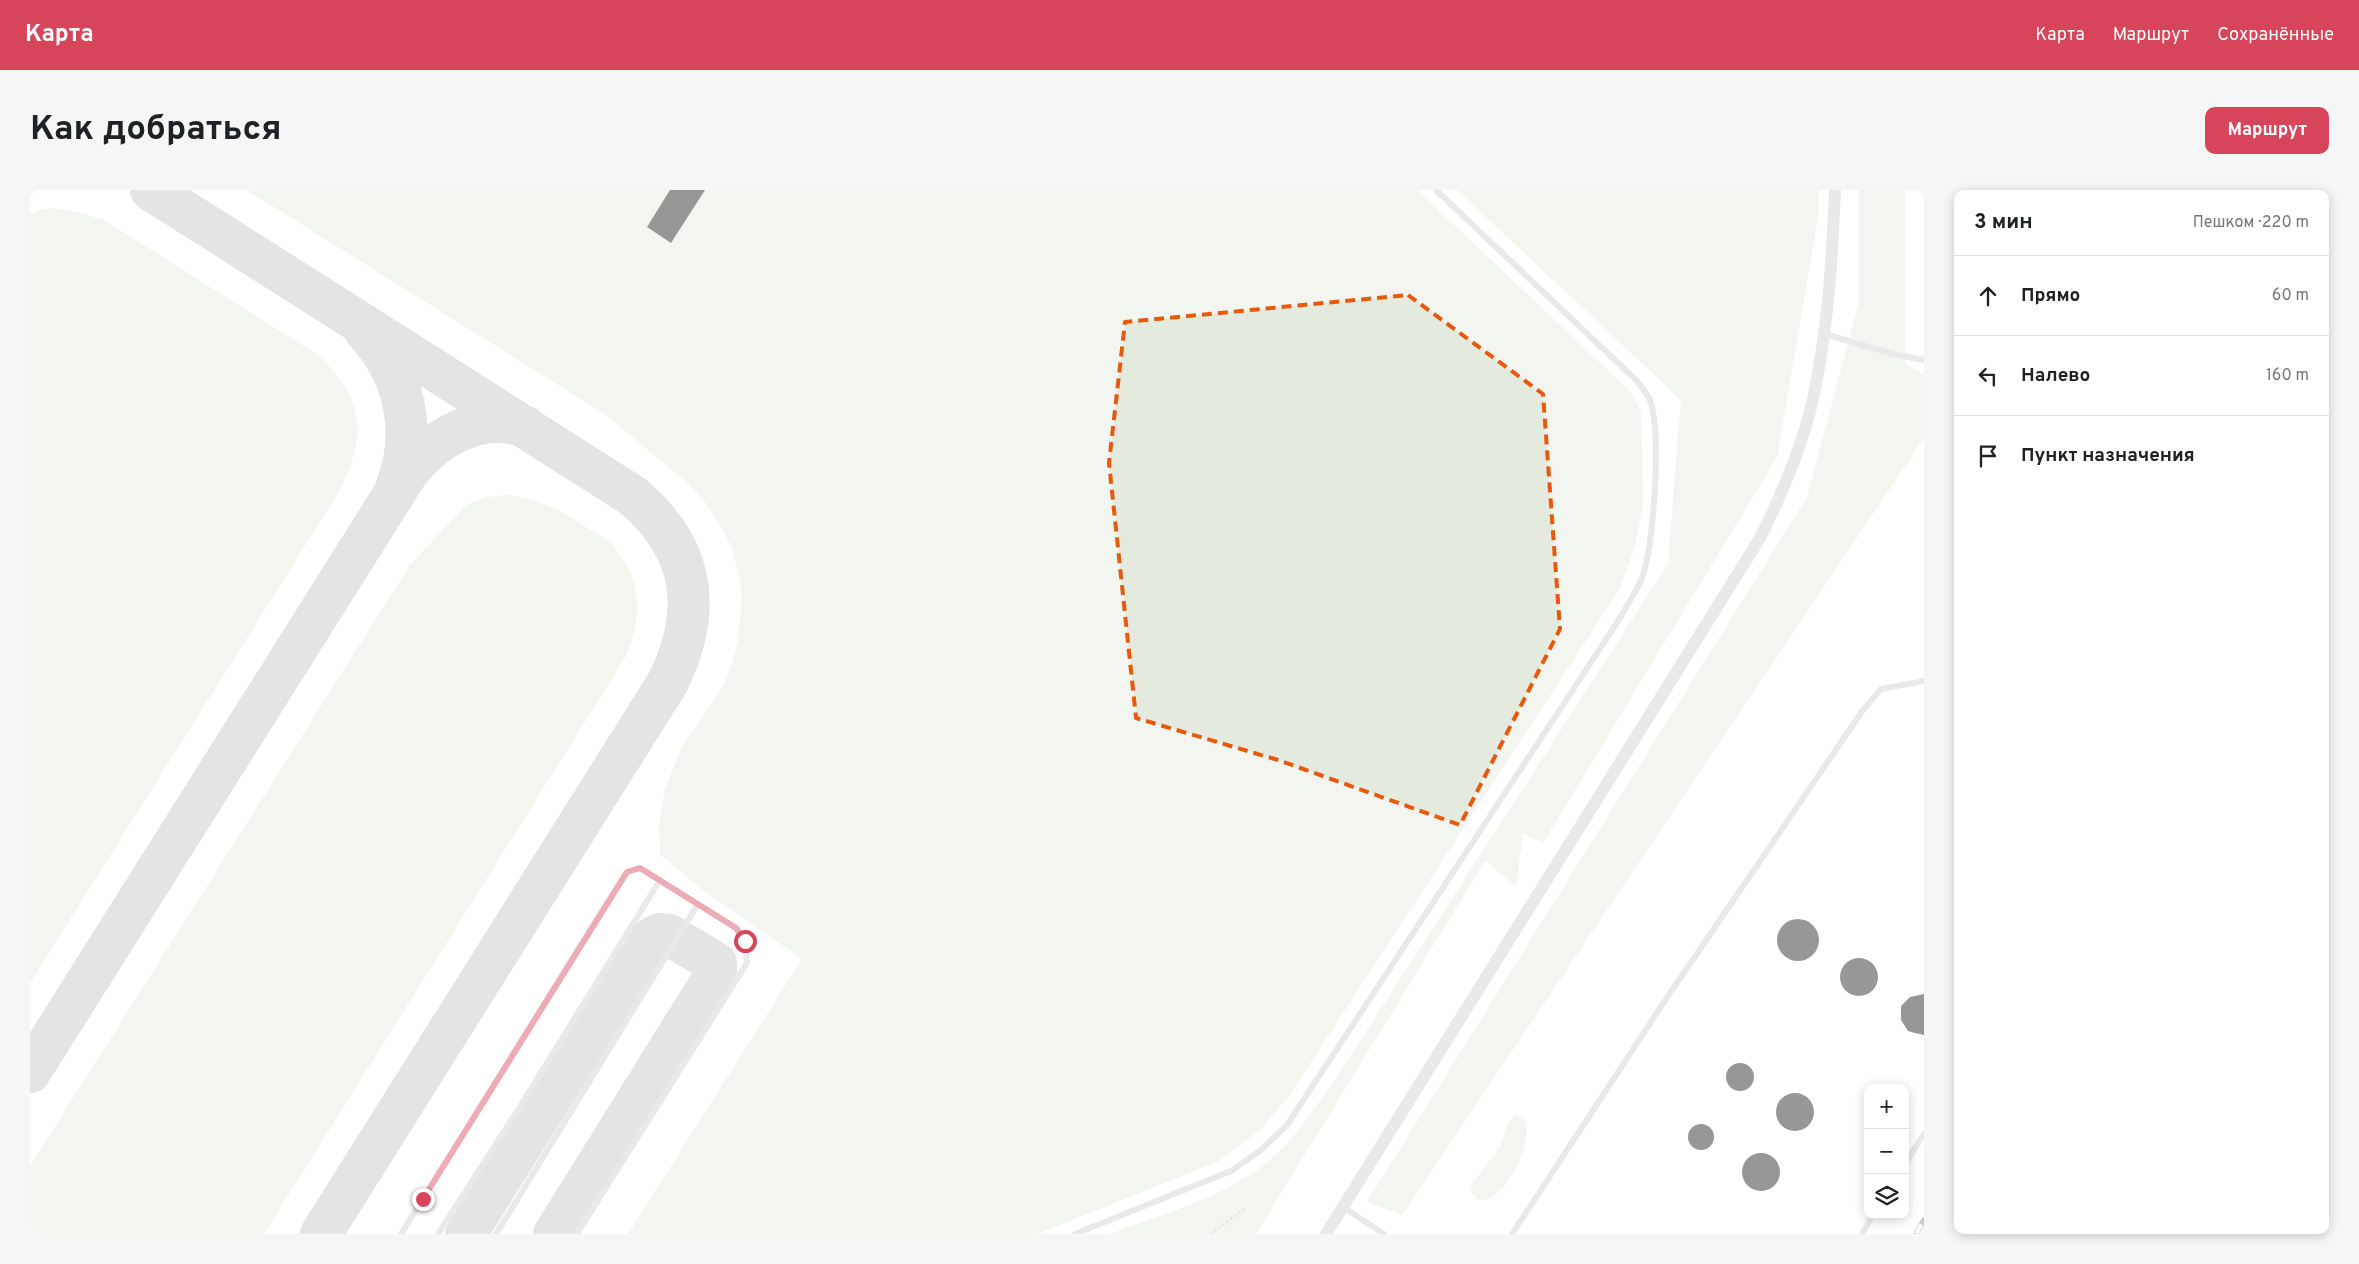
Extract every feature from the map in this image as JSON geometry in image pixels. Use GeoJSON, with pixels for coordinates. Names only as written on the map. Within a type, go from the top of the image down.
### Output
{"type":"FeatureCollection","features":[{"type":"Feature","properties":{"kind":"street"},"geometry":{"type":"LineString","coordinates":[[1326,1234],[1760,538],[1782,493],[1799,448],[1812,400],[1825,334],[1833,245],[1835,190]]}},
{"type":"Feature","properties":{"kind":"lane"},"geometry":{"type":"LineString","coordinates":[[1075,1234],[1231,1171],[1261,1150],[1287,1126],[1615,626],[1641,579],[1647,557],[1652,522],[1656,434],[1650,401],[1637,380],[1436,190]]}},
{"type":"Feature","properties":{"kind":"lane"},"geometry":{"type":"LineString","coordinates":[[1825,334],[1893,354],[1924,360]]}},
{"type":"Feature","properties":{"kind":"lane"},"geometry":{"type":"LineString","coordinates":[[1512,1234],[1668,996],[1863,710],[1881,689],[1924,680]]}},
{"type":"Feature","properties":{"kind":"lane"},"geometry":{"type":"LineString","coordinates":[[401,1234],[627,872],[640,868],[736,928],[745,941],[747,963],[577,1234]]}},
{"type":"Feature","properties":{"kind":"lane"},"geometry":{"type":"LineString","coordinates":[[438,1234],[521,1105],[660,880]]}},
{"type":"Feature","properties":{"kind":"lane"},"geometry":{"type":"LineString","coordinates":[[496,1234],[698,904]]}},
{"type":"Feature","properties":{"kind":"lane"},"geometry":{"type":"LineString","coordinates":[[1909,1158],[1924,1134]]}},
{"type":"Feature","properties":{"kind":"lane"},"geometry":{"type":"LineString","coordinates":[[1343,1207],[1384,1234]]}},
{"type":"Feature","properties":{"kind":"lane"},"geometry":{"type":"LineString","coordinates":[[1862,1234],[1871,1219]]}},
{"type":"Feature","properties":{"kind":"path"},"geometry":{"type":"LineString","coordinates":[[1210,1234],[1245,1209]]}},
{"type":"Feature","properties":{"kind":"highlighted area"},"geometry":{"type":"Polygon","coordinates":[[[1408,295],[1543,394],[1560,629],[1460,825],[1278,760],[1136,718],[1109,463],[1125,322],[1408,295]]]}},
{"type":"Feature","properties":{"kind":"shaded area"},"geometry":{"type":"Polygon","coordinates":[[[247,190],[1417,190],[1630,391],[1641,412],[1643,504],[1635,547],[1619,590],[1289,1096],[1260,1130],[1219,1161],[1037,1234],[628,1234],[802,959],[701,889],[660,854],[659,825],[665,789],[682,747],[722,688],[731,667],[738,641],[742,594],[731,546],[705,502],[685,481],[606,415],[247,190]]]}},
{"type":"Feature","properties":{"kind":"shaded area"},"geometry":{"type":"Polygon","coordinates":[[[1457,190],[1818,190],[1818,217],[1777,457],[1543,843],[1523,833],[1516,886],[1485,861],[1256,1234],[1110,1234],[1172,1212],[1234,1184],[1270,1160],[1295,1134],[1331,1086],[1668,564],[1681,400],[1457,190]]]}},
{"type":"Feature","properties":{"kind":"shaded area"},"geometry":{"type":"Polygon","coordinates":[[[1859,190],[1905,190],[1905,364],[1924,375],[1924,438],[1402,1215],[1367,1202],[1807,497],[1859,302],[1859,190]]]}},
{"type":"Feature","properties":{"kind":"shaded area"},"geometry":{"type":"Polygon","coordinates":[[[50,208],[77,212],[104,220],[318,355],[333,371],[352,401],[356,416],[357,432],[355,449],[342,487],[30,983],[30,213],[50,208]]]}},
{"type":"Feature","properties":{"kind":"shaded area"},"geometry":{"type":"Polygon","coordinates":[[[509,495],[531,500],[558,510],[609,541],[630,572],[637,596],[636,621],[630,646],[625,658],[264,1234],[30,1234],[30,1166],[410,565],[466,505],[486,497],[509,495]]]}},
{"type":"Feature","properties":{"kind":"shaded area"},"geometry":{"type":"Polygon","coordinates":[[[1515,1115],[1523,1117],[1526,1126],[1526,1137],[1518,1162],[1512,1175],[1496,1194],[1486,1200],[1477,1199],[1471,1191],[1472,1184],[1500,1147],[1507,1124],[1515,1115]]]}},
{"type":"Feature","properties":{"kind":"building"},"geometry":{"type":"Polygon","coordinates":[[[670,190],[705,190],[671,243],[647,227],[670,190]]]}},
{"type":"Feature","properties":{"kind":"building"},"geometry":{"type":"Polygon","coordinates":[[[1798,919],[1813,925],[1819,940],[1813,955],[1798,961],[1783,955],[1777,940],[1783,925],[1798,919]]]}},
{"type":"Feature","properties":{"kind":"building"},"geometry":{"type":"Polygon","coordinates":[[[1859,958],[1873,963],[1878,977],[1873,991],[1859,996],[1845,991],[1840,977],[1845,963],[1859,958]]]}},
{"type":"Feature","properties":{"kind":"building"},"geometry":{"type":"Polygon","coordinates":[[[1924,994],[1924,1035],[1908,1031],[1901,1020],[1901,1006],[1910,997],[1924,994]]]}},
{"type":"Feature","properties":{"kind":"building"},"geometry":{"type":"Polygon","coordinates":[[[1740,1063],[1750,1067],[1754,1077],[1750,1087],[1740,1091],[1730,1087],[1726,1077],[1730,1067],[1740,1063]]]}},
{"type":"Feature","properties":{"kind":"building"},"geometry":{"type":"Polygon","coordinates":[[[1795,1093],[1802,1094],[1808,1099],[1813,1105],[1813,1119],[1808,1125],[1802,1130],[1795,1131],[1788,1130],[1782,1125],[1777,1119],[1776,1112],[1777,1105],[1782,1099],[1788,1094],[1795,1093]]]}},
{"type":"Feature","properties":{"kind":"building"},"geometry":{"type":"Polygon","coordinates":[[[1701,1124],[1710,1128],[1714,1137],[1710,1146],[1701,1150],[1692,1146],[1688,1137],[1692,1128],[1701,1124]]]}},
{"type":"Feature","properties":{"kind":"building"},"geometry":{"type":"Polygon","coordinates":[[[1761,1153],[1768,1154],[1774,1159],[1779,1165],[1779,1179],[1774,1185],[1768,1190],[1761,1191],[1754,1190],[1748,1185],[1743,1179],[1742,1172],[1743,1165],[1748,1159],[1754,1154],[1761,1153]]]}},
{"type":"Feature","properties":{"kind":"taxiway"},"geometry":{"type":"LineString","coordinates":[[151,190],[633,496],[654,516],[670,537],[681,559],[687,582],[689,605],[686,630],[679,656],[668,682],[321,1234]]}},
{"type":"Feature","properties":{"kind":"taxiway"},"geometry":{"type":"LineString","coordinates":[[365,331],[379,348],[390,366],[404,404],[406,444],[403,465],[397,485]]}},
{"type":"Feature","properties":{"kind":"taxiway"},"geometry":{"type":"LineString","coordinates":[[30,1072],[406,475],[430,450],[444,439],[459,431],[491,422],[526,427]]}},
{"type":"Feature","properties":{"kind":"taxiway"},"geometry":{"type":"LineString","coordinates":[[466,1234],[650,939],[659,934],[669,935],[716,963],[716,974],[554,1234]]}},
{"type":"Feature","properties":{"kind":"railway"},"geometry":{"type":"LineString","coordinates":[[1916,1234],[1924,1220]]}},
{"type":"Feature","properties":{"kind":"route"},"geometry":{"type":"LineString","coordinates":[[423,1199],[627,872],[640,868],[736,928],[745,941]]}}]}
